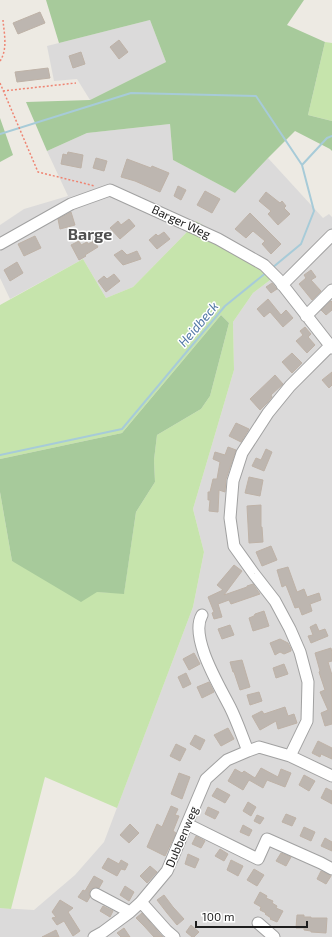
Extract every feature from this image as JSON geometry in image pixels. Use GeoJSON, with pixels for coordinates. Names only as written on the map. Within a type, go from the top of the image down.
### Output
{"type":"FeatureCollection","features":[{"type":"Feature","properties":{"kind":"street","name":"Barger Weg"},"geometry":{"type":"LineString","coordinates":[[0,244],[71,204],[110,190],[218,239],[264,265],[280,282],[331,347]]}},
{"type":"Feature","properties":{"kind":"street"},"geometry":{"type":"LineString","coordinates":[[280,282],[332,235]]}},
{"type":"Feature","properties":{"kind":"street"},"geometry":{"type":"LineString","coordinates":[[306,316],[332,290]]}},
{"type":"Feature","properties":{"kind":"street"},"geometry":{"type":"LineString","coordinates":[[290,756],[307,721],[308,682],[300,652],[290,628],[275,601],[234,546],[230,518],[233,481],[242,453],[268,413],[290,386],[331,347]]}},
{"type":"Feature","properties":{"kind":"street"},"geometry":{"type":"LineString","coordinates":[[202,616],[199,619],[199,633],[205,656],[231,709],[248,751]]}},
{"type":"Feature","properties":{"kind":"street","name":"Dubbenweg"},"geometry":{"type":"LineString","coordinates":[[94,937],[130,912],[141,902],[168,871],[206,779],[227,760],[260,747],[290,756],[332,776]]}},
{"type":"Feature","properties":{"kind":"street"},"geometry":{"type":"LineString","coordinates":[[187,824],[258,859],[268,839],[320,862],[332,869]]}},
{"type":"Feature","properties":{"kind":"street"},"geometry":{"type":"LineString","coordinates":[[96,894],[130,912]]}},
{"type":"Feature","properties":{"kind":"street"},"geometry":{"type":"LineString","coordinates":[[141,902],[174,937]]}},
{"type":"Feature","properties":{"kind":"street"},"geometry":{"type":"LineString","coordinates":[[258,923],[274,937]]}},
{"type":"Feature","properties":{"kind":"path"},"geometry":{"type":"LineString","coordinates":[[0,61],[5,46],[3,20]]}},
{"type":"Feature","properties":{"kind":"path"},"geometry":{"type":"LineString","coordinates":[[0,83],[38,172],[96,186]]}},
{"type":"Feature","properties":{"kind":"path"},"geometry":{"type":"LineString","coordinates":[[4,91],[76,83]]}},
{"type":"Feature","properties":{"kind":"shaded area"},"geometry":{"type":"Polygon","coordinates":[[[150,20],[166,62],[90,100],[77,79],[54,81],[47,46],[150,20]]]}},
{"type":"Feature","properties":{"kind":"shaded area"},"geometry":{"type":"Polygon","coordinates":[[[170,124],[173,160],[235,193],[268,158],[323,218],[329,214],[332,217],[332,937],[0,937],[0,908],[34,910],[75,875],[104,842],[193,607],[204,552],[193,509],[234,370],[233,322],[253,293],[278,274],[196,221],[133,287],[106,298],[83,259],[10,299],[0,278],[0,225],[24,209],[68,196],[47,151],[87,133],[170,124]]]}},
{"type":"Feature","properties":{"kind":"green space"},"geometry":{"type":"Polygon","coordinates":[[[46,0],[304,0],[287,25],[325,42],[308,115],[332,121],[332,151],[295,131],[235,193],[173,160],[170,124],[87,133],[47,151],[26,102],[90,100],[166,62],[150,20],[59,43],[46,0]]]}},
{"type":"Feature","properties":{"kind":"green space"},"geometry":{"type":"Polygon","coordinates":[[[325,42],[332,43],[332,121],[308,115],[325,42]]]}},
{"type":"Feature","properties":{"kind":"green space"},"geometry":{"type":"Polygon","coordinates":[[[0,118],[13,155],[0,162],[0,118]]]}},
{"type":"Feature","properties":{"kind":"green space"},"geometry":{"type":"Polygon","coordinates":[[[196,221],[270,265],[278,274],[253,293],[233,322],[234,370],[193,509],[204,552],[193,607],[117,808],[45,777],[11,909],[0,908],[0,492],[12,561],[97,592],[124,593],[136,512],[155,482],[154,460],[157,435],[201,409],[210,396],[229,323],[221,315],[122,433],[0,459],[0,305],[83,259],[106,298],[133,287],[196,221]]]}},
{"type":"Feature","properties":{"kind":"green space"},"geometry":{"type":"Polygon","coordinates":[[[221,315],[229,323],[210,396],[201,409],[157,435],[154,460],[155,482],[136,512],[124,594],[97,592],[81,602],[12,561],[0,492],[0,459],[122,433],[221,315]]]}},
{"type":"Feature","properties":{"kind":"building"},"geometry":{"type":"Polygon","coordinates":[[[40,12],[45,23],[18,34],[13,23],[40,12]]]}},
{"type":"Feature","properties":{"kind":"building"},"geometry":{"type":"Polygon","coordinates":[[[119,40],[128,52],[119,59],[110,47],[119,40]]]}},
{"type":"Feature","properties":{"kind":"building"},"geometry":{"type":"Polygon","coordinates":[[[81,52],[85,64],[73,68],[69,56],[81,52]]]}},
{"type":"Feature","properties":{"kind":"building"},"geometry":{"type":"Polygon","coordinates":[[[48,68],[50,78],[17,82],[15,72],[48,68]]]}},
{"type":"Feature","properties":{"kind":"building"},"geometry":{"type":"Polygon","coordinates":[[[68,152],[83,155],[81,168],[61,164],[63,154],[67,155],[68,152]]]}},
{"type":"Feature","properties":{"kind":"building"},"geometry":{"type":"Polygon","coordinates":[[[96,158],[107,161],[104,171],[93,168],[96,158]]]}},
{"type":"Feature","properties":{"kind":"building"},"geometry":{"type":"Polygon","coordinates":[[[127,159],[151,168],[152,166],[169,173],[160,192],[135,181],[121,177],[127,159]]]}},
{"type":"Feature","properties":{"kind":"building"},"geometry":{"type":"Polygon","coordinates":[[[178,186],[186,190],[181,200],[174,196],[178,186]]]}},
{"type":"Feature","properties":{"kind":"building"},"geometry":{"type":"Polygon","coordinates":[[[205,191],[220,199],[212,213],[197,205],[205,191]]]}},
{"type":"Feature","properties":{"kind":"building"},"geometry":{"type":"Polygon","coordinates":[[[266,192],[280,203],[282,201],[286,206],[284,208],[290,214],[278,225],[268,214],[271,211],[259,201],[266,192]]]}},
{"type":"Feature","properties":{"kind":"building"},"geometry":{"type":"Polygon","coordinates":[[[71,212],[75,225],[60,229],[58,219],[71,212]]]}},
{"type":"Feature","properties":{"kind":"building"},"geometry":{"type":"Polygon","coordinates":[[[250,213],[281,244],[271,254],[262,244],[265,241],[253,231],[246,238],[235,229],[250,213]]]}},
{"type":"Feature","properties":{"kind":"building"},"geometry":{"type":"Polygon","coordinates":[[[129,219],[135,226],[120,239],[110,228],[118,221],[121,225],[129,219]]]}},
{"type":"Feature","properties":{"kind":"building"},"geometry":{"type":"Polygon","coordinates":[[[164,232],[170,239],[157,249],[149,240],[156,234],[158,236],[164,232]]]}},
{"type":"Feature","properties":{"kind":"building"},"geometry":{"type":"Polygon","coordinates":[[[35,236],[41,248],[24,256],[18,244],[35,236]]]}},
{"type":"Feature","properties":{"kind":"building"},"geometry":{"type":"Polygon","coordinates":[[[79,241],[81,245],[94,241],[98,247],[79,260],[71,245],[79,241]]]}},
{"type":"Feature","properties":{"kind":"building"},"geometry":{"type":"Polygon","coordinates":[[[122,250],[127,255],[137,251],[141,259],[123,265],[114,255],[122,250]]]}},
{"type":"Feature","properties":{"kind":"building"},"geometry":{"type":"Polygon","coordinates":[[[17,262],[23,273],[10,281],[4,270],[17,262]]]}},
{"type":"Feature","properties":{"kind":"building"},"geometry":{"type":"Polygon","coordinates":[[[311,270],[316,277],[311,280],[321,291],[312,300],[299,284],[306,278],[304,275],[311,270]]]}},
{"type":"Feature","properties":{"kind":"building"},"geometry":{"type":"Polygon","coordinates":[[[114,274],[120,281],[106,292],[98,281],[104,276],[107,279],[114,274]]]}},
{"type":"Feature","properties":{"kind":"building"},"geometry":{"type":"Polygon","coordinates":[[[272,283],[277,289],[271,293],[266,287],[272,283]]]}},
{"type":"Feature","properties":{"kind":"building"},"geometry":{"type":"Polygon","coordinates":[[[268,299],[281,315],[286,310],[293,318],[283,327],[270,312],[264,317],[257,309],[268,299]]]}},
{"type":"Feature","properties":{"kind":"building"},"geometry":{"type":"Polygon","coordinates":[[[331,301],[332,310],[326,315],[321,310],[331,301]]]}},
{"type":"Feature","properties":{"kind":"building"},"geometry":{"type":"Polygon","coordinates":[[[305,327],[311,334],[308,337],[315,345],[307,353],[296,341],[303,335],[300,331],[305,327]]]}},
{"type":"Feature","properties":{"kind":"building"},"geometry":{"type":"Polygon","coordinates":[[[292,353],[302,363],[292,373],[282,362],[292,353]]]}},
{"type":"Feature","properties":{"kind":"building"},"geometry":{"type":"Polygon","coordinates":[[[332,372],[332,385],[329,388],[322,380],[332,372]]]}},
{"type":"Feature","properties":{"kind":"building"},"geometry":{"type":"Polygon","coordinates":[[[275,375],[283,384],[271,395],[272,397],[260,410],[250,399],[275,375]]]}},
{"type":"Feature","properties":{"kind":"building"},"geometry":{"type":"Polygon","coordinates":[[[236,423],[249,429],[241,442],[229,436],[236,423]]]}},
{"type":"Feature","properties":{"kind":"building"},"geometry":{"type":"Polygon","coordinates":[[[228,447],[236,450],[226,479],[225,492],[219,490],[218,512],[209,511],[210,500],[208,500],[208,492],[210,492],[213,479],[217,479],[220,462],[213,459],[215,452],[225,455],[228,447]]]}},
{"type":"Feature","properties":{"kind":"building"},"geometry":{"type":"Polygon","coordinates":[[[266,449],[272,452],[264,471],[252,466],[256,458],[261,460],[266,449]]]}},
{"type":"Feature","properties":{"kind":"building"},"geometry":{"type":"Polygon","coordinates":[[[249,477],[263,480],[260,496],[245,493],[249,477]]]}},
{"type":"Feature","properties":{"kind":"building"},"geometry":{"type":"Polygon","coordinates":[[[261,505],[263,542],[249,543],[247,506],[261,505]]]}},
{"type":"Feature","properties":{"kind":"building"},"geometry":{"type":"Polygon","coordinates":[[[271,546],[277,560],[262,566],[256,552],[271,546]]]}},
{"type":"Feature","properties":{"kind":"building"},"geometry":{"type":"Polygon","coordinates":[[[234,565],[242,571],[224,595],[253,584],[260,594],[231,604],[229,600],[218,604],[222,617],[214,619],[212,613],[214,612],[208,597],[223,590],[217,585],[234,565]]]}},
{"type":"Feature","properties":{"kind":"building"},"geometry":{"type":"Polygon","coordinates":[[[288,567],[297,592],[304,589],[307,597],[319,593],[321,600],[310,604],[312,611],[302,615],[299,607],[295,608],[286,585],[282,587],[277,570],[288,567]]]}},
{"type":"Feature","properties":{"kind":"building"},"geometry":{"type":"Polygon","coordinates":[[[264,611],[269,626],[253,631],[249,618],[264,611]]]}},
{"type":"Feature","properties":{"kind":"building"},"geometry":{"type":"Polygon","coordinates":[[[316,624],[319,631],[325,629],[328,636],[311,643],[308,636],[313,635],[310,627],[316,624]]]}},
{"type":"Feature","properties":{"kind":"building"},"geometry":{"type":"Polygon","coordinates":[[[230,625],[234,635],[222,639],[218,629],[230,625]]]}},
{"type":"Feature","properties":{"kind":"building"},"geometry":{"type":"Polygon","coordinates":[[[280,639],[288,643],[291,651],[284,654],[280,652],[275,655],[270,643],[280,639]]]}},
{"type":"Feature","properties":{"kind":"building"},"geometry":{"type":"Polygon","coordinates":[[[331,648],[332,661],[328,662],[332,675],[332,724],[325,726],[321,713],[328,710],[320,692],[325,690],[315,653],[331,648]]]}},
{"type":"Feature","properties":{"kind":"building"},"geometry":{"type":"Polygon","coordinates":[[[194,653],[200,664],[189,670],[183,659],[194,653]]]}},
{"type":"Feature","properties":{"kind":"building"},"geometry":{"type":"Polygon","coordinates":[[[242,660],[250,687],[240,690],[230,662],[242,660]]]}},
{"type":"Feature","properties":{"kind":"building"},"geometry":{"type":"Polygon","coordinates":[[[284,664],[288,674],[276,678],[273,668],[284,664]]]}},
{"type":"Feature","properties":{"kind":"building"},"geometry":{"type":"Polygon","coordinates":[[[186,673],[191,684],[183,688],[178,677],[186,673]]]}},
{"type":"Feature","properties":{"kind":"building"},"geometry":{"type":"Polygon","coordinates":[[[209,682],[214,692],[202,698],[197,687],[209,682]]]}},
{"type":"Feature","properties":{"kind":"building"},"geometry":{"type":"Polygon","coordinates":[[[259,692],[262,701],[250,705],[247,695],[259,692]]]}},
{"type":"Feature","properties":{"kind":"building"},"geometry":{"type":"Polygon","coordinates":[[[285,707],[288,716],[294,714],[297,723],[278,729],[276,721],[260,730],[252,716],[262,711],[264,714],[285,707]]]}},
{"type":"Feature","properties":{"kind":"building"},"geometry":{"type":"Polygon","coordinates":[[[228,728],[234,739],[221,746],[214,735],[228,728]]]}},
{"type":"Feature","properties":{"kind":"building"},"geometry":{"type":"Polygon","coordinates":[[[195,735],[205,740],[200,750],[190,744],[195,735]]]}},
{"type":"Feature","properties":{"kind":"building"},"geometry":{"type":"Polygon","coordinates":[[[318,741],[332,748],[332,759],[321,754],[320,757],[312,753],[318,741]]]}},
{"type":"Feature","properties":{"kind":"building"},"geometry":{"type":"Polygon","coordinates":[[[176,744],[186,749],[180,761],[170,756],[176,744]]]}},
{"type":"Feature","properties":{"kind":"building"},"geometry":{"type":"Polygon","coordinates":[[[261,768],[278,777],[281,769],[291,773],[285,787],[267,780],[263,788],[249,780],[243,790],[228,781],[235,769],[242,773],[244,771],[255,778],[261,768]]]}},
{"type":"Feature","properties":{"kind":"building"},"geometry":{"type":"Polygon","coordinates":[[[179,773],[190,777],[182,799],[171,794],[179,773]]]}},
{"type":"Feature","properties":{"kind":"building"},"geometry":{"type":"Polygon","coordinates":[[[304,775],[315,781],[309,791],[299,785],[304,775]]]}},
{"type":"Feature","properties":{"kind":"building"},"geometry":{"type":"Polygon","coordinates":[[[217,788],[230,795],[225,803],[212,796],[217,788]]]}},
{"type":"Feature","properties":{"kind":"building"},"geometry":{"type":"Polygon","coordinates":[[[326,788],[332,791],[332,804],[321,798],[326,788]]]}},
{"type":"Feature","properties":{"kind":"building"},"geometry":{"type":"Polygon","coordinates":[[[248,802],[256,807],[251,816],[243,811],[248,802]]]}},
{"type":"Feature","properties":{"kind":"building"},"geometry":{"type":"Polygon","coordinates":[[[171,806],[178,809],[175,815],[179,816],[173,831],[176,833],[165,856],[147,847],[157,824],[162,827],[171,806]]]}},
{"type":"Feature","properties":{"kind":"building"},"geometry":{"type":"Polygon","coordinates":[[[208,807],[219,812],[215,819],[205,814],[208,807]]]}},
{"type":"Feature","properties":{"kind":"building"},"geometry":{"type":"Polygon","coordinates":[[[286,814],[296,818],[292,826],[282,822],[286,814]]]}},
{"type":"Feature","properties":{"kind":"building"},"geometry":{"type":"Polygon","coordinates":[[[257,815],[264,818],[260,824],[254,821],[257,815]]]}},
{"type":"Feature","properties":{"kind":"building"},"geometry":{"type":"Polygon","coordinates":[[[130,824],[139,833],[129,843],[120,835],[130,824]]]}},
{"type":"Feature","properties":{"kind":"building"},"geometry":{"type":"Polygon","coordinates":[[[243,825],[252,830],[249,836],[240,832],[243,825]]]}},
{"type":"Feature","properties":{"kind":"building"},"geometry":{"type":"Polygon","coordinates":[[[304,827],[315,832],[311,841],[300,836],[304,827]]]}},
{"type":"Feature","properties":{"kind":"building"},"geometry":{"type":"Polygon","coordinates":[[[196,836],[205,841],[201,848],[192,844],[196,836]]]}},
{"type":"Feature","properties":{"kind":"building"},"geometry":{"type":"Polygon","coordinates":[[[325,838],[332,842],[332,851],[321,846],[325,838]]]}},
{"type":"Feature","properties":{"kind":"building"},"geometry":{"type":"Polygon","coordinates":[[[220,849],[228,854],[224,861],[215,856],[220,849]]]}},
{"type":"Feature","properties":{"kind":"building"},"geometry":{"type":"Polygon","coordinates":[[[281,853],[291,857],[286,866],[276,861],[281,853]]]}},
{"type":"Feature","properties":{"kind":"building"},"geometry":{"type":"Polygon","coordinates":[[[188,854],[199,859],[195,868],[185,864],[188,854]]]}},
{"type":"Feature","properties":{"kind":"building"},"geometry":{"type":"Polygon","coordinates":[[[108,858],[119,864],[121,860],[128,864],[125,870],[121,869],[117,876],[102,868],[108,858]]]}},
{"type":"Feature","properties":{"kind":"building"},"geometry":{"type":"Polygon","coordinates":[[[231,860],[243,866],[238,876],[227,870],[231,860]]]}},
{"type":"Feature","properties":{"kind":"building"},"geometry":{"type":"Polygon","coordinates":[[[150,866],[157,872],[147,883],[140,876],[150,866]]]}},
{"type":"Feature","properties":{"kind":"building"},"geometry":{"type":"Polygon","coordinates":[[[254,869],[264,875],[257,886],[247,880],[254,869]]]}},
{"type":"Feature","properties":{"kind":"building"},"geometry":{"type":"Polygon","coordinates":[[[321,871],[331,876],[326,884],[317,879],[321,871]]]}},
{"type":"Feature","properties":{"kind":"building"},"geometry":{"type":"Polygon","coordinates":[[[94,876],[103,881],[99,888],[95,887],[90,890],[90,897],[87,902],[78,897],[83,890],[85,891],[94,876]]]}},
{"type":"Feature","properties":{"kind":"building"},"geometry":{"type":"Polygon","coordinates":[[[125,886],[134,892],[129,901],[120,895],[125,886]]]}},
{"type":"Feature","properties":{"kind":"building"},"geometry":{"type":"Polygon","coordinates":[[[260,892],[267,896],[266,898],[273,901],[272,903],[277,906],[276,908],[283,911],[277,922],[270,919],[271,918],[265,914],[266,913],[260,910],[261,907],[254,903],[260,892]]]}},
{"type":"Feature","properties":{"kind":"building"},"geometry":{"type":"Polygon","coordinates":[[[164,895],[184,919],[177,925],[157,900],[164,895]]]}},
{"type":"Feature","properties":{"kind":"building"},"geometry":{"type":"Polygon","coordinates":[[[60,900],[73,908],[68,912],[80,931],[73,936],[64,921],[57,925],[52,918],[56,917],[52,912],[60,900]]]}},
{"type":"Feature","properties":{"kind":"building"},"geometry":{"type":"Polygon","coordinates":[[[103,906],[113,911],[110,917],[100,911],[103,906]]]}},
{"type":"Feature","properties":{"kind":"building"},"geometry":{"type":"Polygon","coordinates":[[[142,913],[163,937],[154,937],[136,918],[142,913]]]}},
{"type":"Feature","properties":{"kind":"building"},"geometry":{"type":"Polygon","coordinates":[[[297,915],[304,915],[304,917],[311,918],[327,918],[326,933],[311,932],[304,930],[304,928],[296,928],[297,915]]]}},
{"type":"Feature","properties":{"kind":"building"},"geometry":{"type":"Polygon","coordinates":[[[191,925],[199,932],[194,937],[186,932],[191,925]]]}},
{"type":"Feature","properties":{"kind":"building"},"geometry":{"type":"Polygon","coordinates":[[[124,928],[130,937],[121,937],[117,933],[124,928]]]}},
{"type":"Feature","properties":{"kind":"building"},"geometry":{"type":"Polygon","coordinates":[[[56,930],[59,937],[42,937],[56,930]]]}},
{"type":"Feature","properties":{"kind":"waterway"},"geometry":{"type":"LineString","coordinates":[[0,134],[131,93],[256,96],[302,165]]}},
{"type":"Feature","properties":{"kind":"waterway","name":"Heidbeck"},"geometry":{"type":"LineString","coordinates":[[272,268],[301,244],[314,211],[302,165],[327,138],[332,136]]}},
{"type":"Feature","properties":{"kind":"waterway","name":"Heidbeck"},"geometry":{"type":"LineString","coordinates":[[0,455],[122,429],[225,306],[267,272]]}},
{"type":"Feature","properties":{"kind":"district","name":"Barge"},"geometry":{"type":"Point","coordinates":[90,234]}}]}
